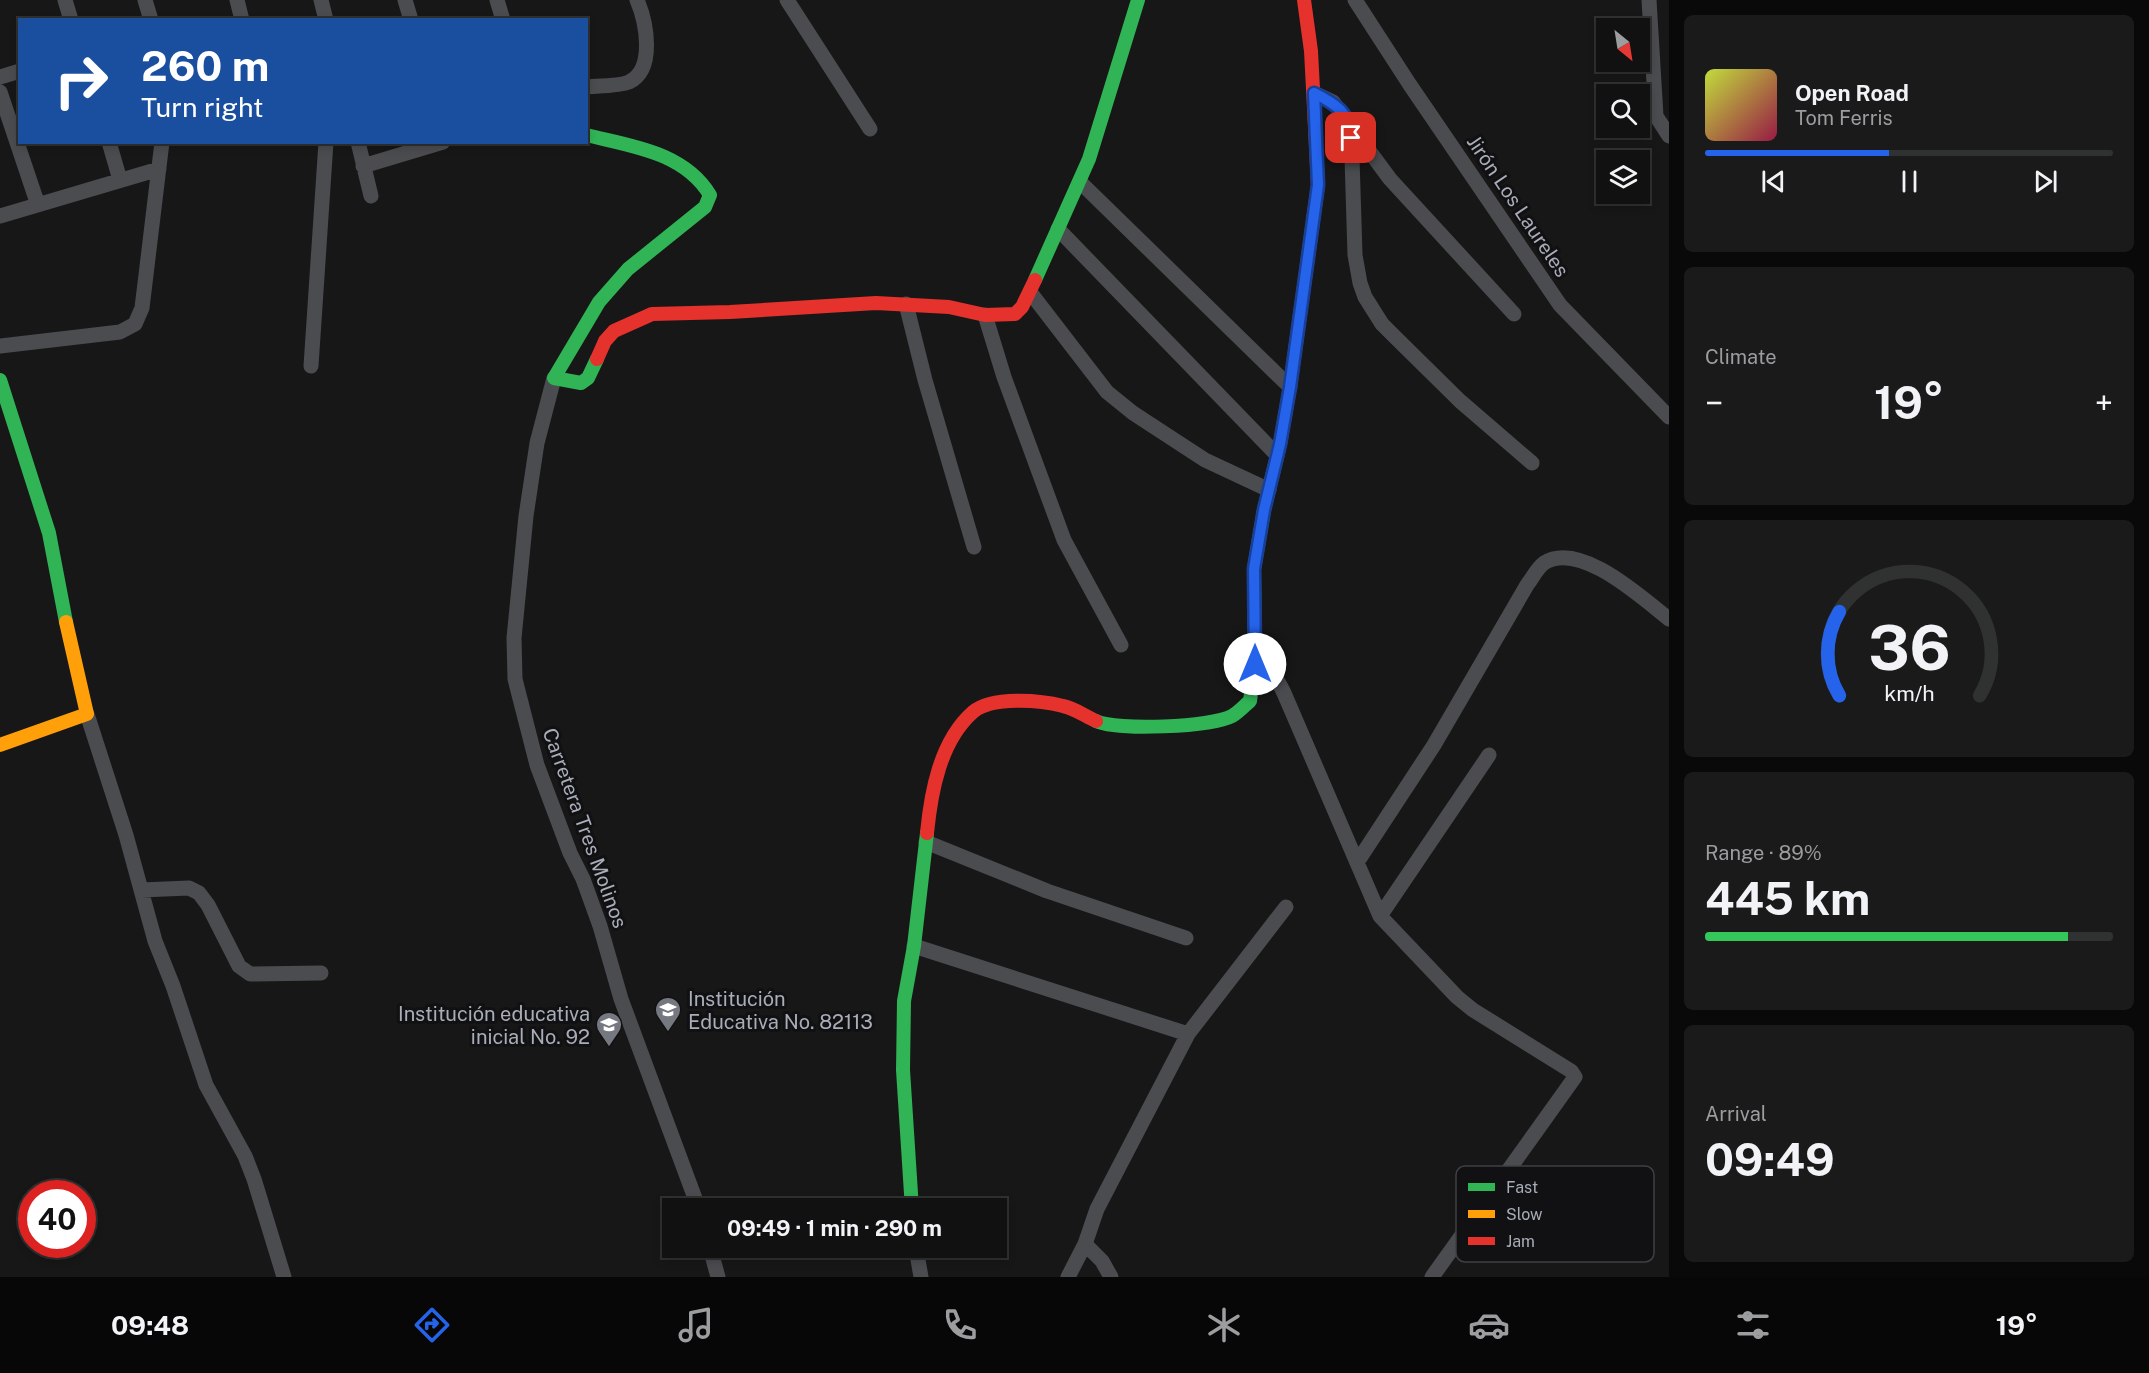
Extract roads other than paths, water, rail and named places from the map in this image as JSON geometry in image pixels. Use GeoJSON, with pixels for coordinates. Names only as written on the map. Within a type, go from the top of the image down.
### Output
{"type":"FeatureCollection","features":[{"type":"Feature","properties":{"kind":"street"},"geometry":{"type":"LineString","coordinates":[[65,0],[70,18]]}},
{"type":"Feature","properties":{"kind":"street"},"geometry":{"type":"LineString","coordinates":[[146,0],[150,18]]}},
{"type":"Feature","properties":{"kind":"street"},"geometry":{"type":"LineString","coordinates":[[237,0],[242,18]]}},
{"type":"Feature","properties":{"kind":"street"},"geometry":{"type":"LineString","coordinates":[[321,0],[326,18]]}},
{"type":"Feature","properties":{"kind":"street"},"geometry":{"type":"LineString","coordinates":[[405,0],[410,18]]}},
{"type":"Feature","properties":{"kind":"street"},"geometry":{"type":"LineString","coordinates":[[497,0],[502,18]]}},
{"type":"Feature","properties":{"kind":"street"},"geometry":{"type":"LineString","coordinates":[[588,87],[629,82],[641,70],[647,53],[645,20],[637,0]]}},
{"type":"Feature","properties":{"kind":"street"},"geometry":{"type":"LineString","coordinates":[[787,0],[870,129]]}},
{"type":"Feature","properties":{"kind":"street"},"geometry":{"type":"LineString","coordinates":[[588,136],[658,153],[692,171],[705,184],[710,195],[705,207],[628,269],[599,302],[554,378],[581,383],[588,378],[605,341],[615,331],[652,314],[730,312],[876,303],[949,308],[985,315],[1015,314],[1022,307],[1030,292],[1080,182],[1138,0]]}},
{"type":"Feature","properties":{"kind":"street"},"geometry":{"type":"LineString","coordinates":[[911,1198],[903,1070],[904,1001],[914,946],[930,804],[953,734],[975,710],[999,702],[1030,700],[1065,705],[1100,723],[1132,727],[1210,722],[1232,716],[1250,701],[1255,664],[1254,569],[1290,387],[1318,185],[1314,93],[1304,0]]}},
{"type":"Feature","properties":{"kind":"street","name":"Jirón Los Laureles"},"geometry":{"type":"LineString","coordinates":[[1355,0],[1560,305],[1669,417]]}},
{"type":"Feature","properties":{"kind":"street"},"geometry":{"type":"LineString","coordinates":[[1649,0],[1656,116],[1669,136]]}},
{"type":"Feature","properties":{"kind":"street"},"geometry":{"type":"LineString","coordinates":[[0,77],[18,71]]}},
{"type":"Feature","properties":{"kind":"street"},"geometry":{"type":"LineString","coordinates":[[0,92],[38,205]]}},
{"type":"Feature","properties":{"kind":"street"},"geometry":{"type":"LineString","coordinates":[[1314,93],[1333,102],[1390,179],[1514,314]]}},
{"type":"Feature","properties":{"kind":"street"},"geometry":{"type":"LineString","coordinates":[[1351,125],[1355,255],[1365,297],[1382,324],[1394,336],[1460,401],[1532,463]]}},
{"type":"Feature","properties":{"kind":"street"},"geometry":{"type":"LineString","coordinates":[[110,144],[120,180]]}},
{"type":"Feature","properties":{"kind":"street"},"geometry":{"type":"LineString","coordinates":[[0,346],[120,332],[135,324],[142,308],[162,144]]}},
{"type":"Feature","properties":{"kind":"street"},"geometry":{"type":"LineString","coordinates":[[311,366],[326,144]]}},
{"type":"Feature","properties":{"kind":"street"},"geometry":{"type":"LineString","coordinates":[[358,144],[371,196]]}},
{"type":"Feature","properties":{"kind":"street"},"geometry":{"type":"LineString","coordinates":[[363,166],[437,144]]}},
{"type":"Feature","properties":{"kind":"street"},"geometry":{"type":"LineString","coordinates":[[0,216],[159,169]]}},
{"type":"Feature","properties":{"kind":"street"},"geometry":{"type":"LineString","coordinates":[[1080,182],[1290,387]]}},
{"type":"Feature","properties":{"kind":"street"},"geometry":{"type":"LineString","coordinates":[[1058,229],[1277,455]]}},
{"type":"Feature","properties":{"kind":"street"},"geometry":{"type":"LineString","coordinates":[[1030,292],[1107,392],[1133,413],[1205,460],[1269,490]]}},
{"type":"Feature","properties":{"kind":"street"},"geometry":{"type":"LineString","coordinates":[[906,304],[925,380],[974,547]]}},
{"type":"Feature","properties":{"kind":"street"},"geometry":{"type":"LineString","coordinates":[[985,315],[1004,377],[1064,540],[1120,645]]}},
{"type":"Feature","properties":{"kind":"street","name":"Carretera Tres Molinos"},"geometry":{"type":"LineString","coordinates":[[554,378],[537,443],[526,516],[514,638],[514,679],[537,765],[570,853],[583,879],[600,926],[621,999],[695,1198]]}},
{"type":"Feature","properties":{"kind":"street"},"geometry":{"type":"LineString","coordinates":[[0,380],[49,533],[72,656],[87,714],[109,779],[155,941],[173,986],[206,1085],[248,1163],[284,1277]]}},
{"type":"Feature","properties":{"kind":"street"},"geometry":{"type":"LineString","coordinates":[[1358,861],[1434,745],[1527,585],[1543,564],[1559,557],[1605,570],[1669,619]]}},
{"type":"Feature","properties":{"kind":"street"},"geometry":{"type":"LineString","coordinates":[[1255,664],[1266,668],[1277,679],[1380,916],[1457,997],[1473,1010],[1574,1075],[1568,1087],[1511,1166]]}},
{"type":"Feature","properties":{"kind":"street"},"geometry":{"type":"LineString","coordinates":[[0,745],[87,714]]}},
{"type":"Feature","properties":{"kind":"street"},"geometry":{"type":"LineString","coordinates":[[1380,916],[1489,755]]}},
{"type":"Feature","properties":{"kind":"street"},"geometry":{"type":"LineString","coordinates":[[926,842],[1047,891],[1186,938]]}},
{"type":"Feature","properties":{"kind":"street"},"geometry":{"type":"LineString","coordinates":[[141,890],[189,888],[199,892],[239,966],[250,974],[321,973]]}},
{"type":"Feature","properties":{"kind":"street"},"geometry":{"type":"LineString","coordinates":[[1068,1277],[1085,1244],[1097,1209],[1188,1034],[1286,907]]}},
{"type":"Feature","properties":{"kind":"street"},"geometry":{"type":"LineString","coordinates":[[914,946],[1188,1034]]}},
{"type":"Feature","properties":{"kind":"street"},"geometry":{"type":"LineString","coordinates":[[1432,1277],[1456,1243]]}},
{"type":"Feature","properties":{"kind":"street"},"geometry":{"type":"LineString","coordinates":[[1085,1244],[1102,1261],[1111,1277]]}},
{"type":"Feature","properties":{"kind":"street"},"geometry":{"type":"LineString","coordinates":[[713,1258],[718,1277]]}},
{"type":"Feature","properties":{"kind":"street"},"geometry":{"type":"LineString","coordinates":[[918,1258],[921,1277]]}},
{"type":"Feature","properties":{"kind":"place","name":"Institución Educativa No. 82113"},"geometry":{"type":"Point","coordinates":[668,1033]}},
{"type":"Feature","properties":{"kind":"place","name":"Institución educativa inicial No. 92"},"geometry":{"type":"Point","coordinates":[609,1048]}}]}
